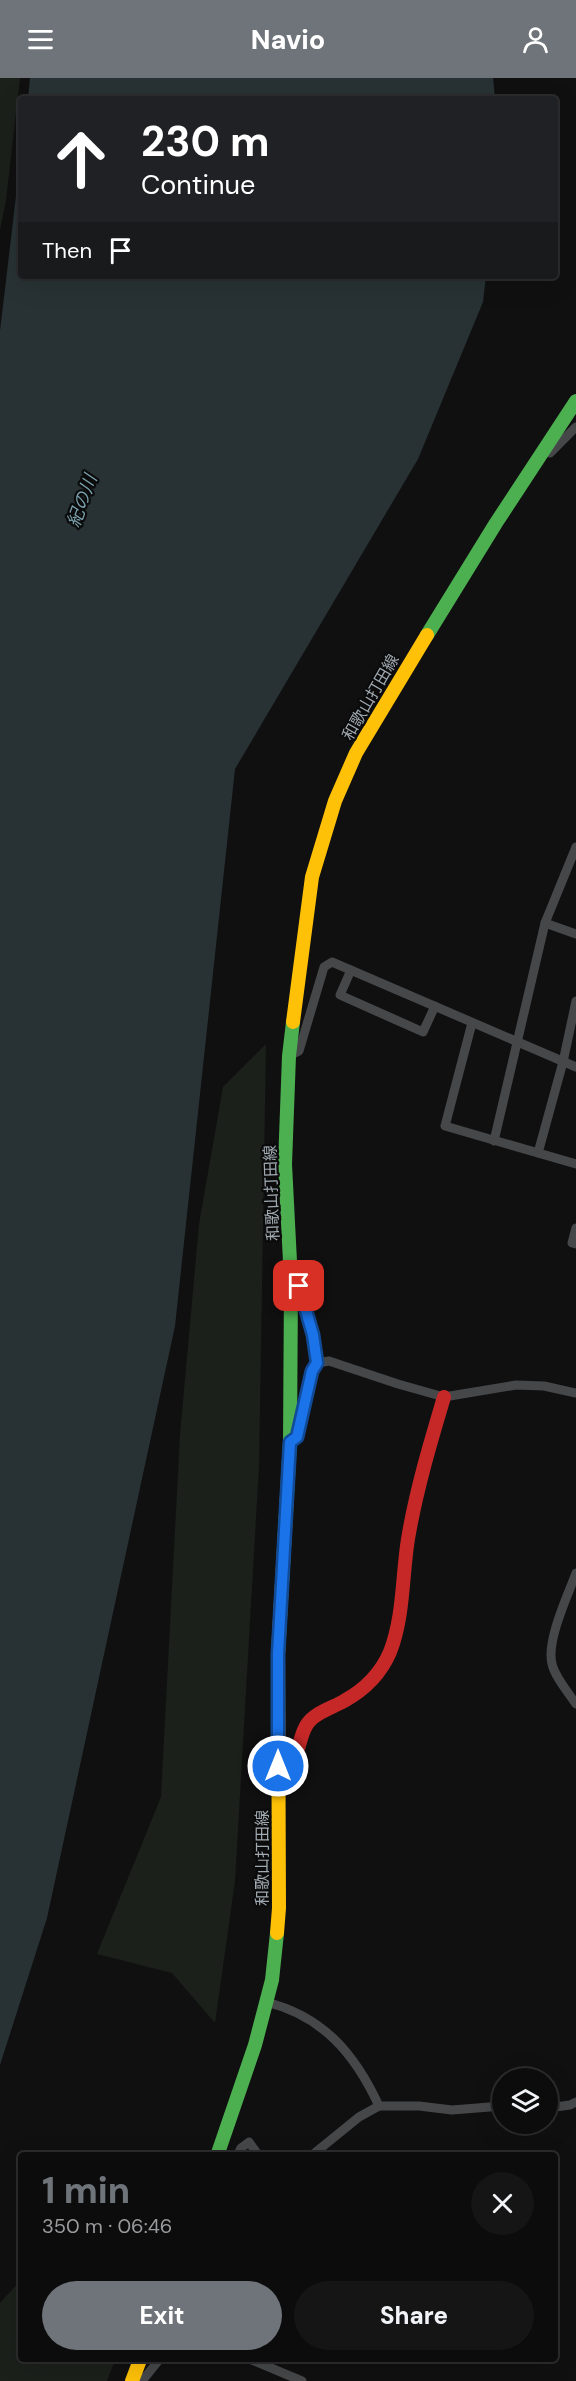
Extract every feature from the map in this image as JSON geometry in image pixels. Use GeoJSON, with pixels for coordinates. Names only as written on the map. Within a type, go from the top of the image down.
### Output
{"type":"FeatureCollection","features":[{"type":"Feature","properties":{"kind":"main road","name":"和歌山打田線"},"geometry":{"type":"LineString","coordinates":[[218,2152],[236,2104],[272,1980],[279,1908],[278,1654],[290,1442],[291,1281],[285,1164],[289,1056],[312,877],[335,801],[356,753],[397,683],[576,401]]}},
{"type":"Feature","properties":{"kind":"main road"},"geometry":{"type":"LineString","coordinates":[[278,1789],[290,1783],[306,1726],[311,1719],[347,1700],[365,1685],[385,1662],[398,1619],[408,1539],[415,1505],[444,1397]]}},
{"type":"Feature","properties":{"kind":"main road"},"geometry":{"type":"LineString","coordinates":[[132,2381],[139,2362]]}},
{"type":"Feature","properties":{"kind":"street"},"geometry":{"type":"LineString","coordinates":[[543,451],[550,453],[576,427]]}},
{"type":"Feature","properties":{"kind":"street"},"geometry":{"type":"LineString","coordinates":[[494,1141],[545,923],[576,846]]}},
{"type":"Feature","properties":{"kind":"street"},"geometry":{"type":"LineString","coordinates":[[545,923],[576,934]]}},
{"type":"Feature","properties":{"kind":"street"},"geometry":{"type":"LineString","coordinates":[[289,1056],[299,1051],[324,967],[332,962],[576,1067]]}},
{"type":"Feature","properties":{"kind":"street"},"geometry":{"type":"LineString","coordinates":[[351,970],[340,995],[423,1032],[435,1006]]}},
{"type":"Feature","properties":{"kind":"street"},"geometry":{"type":"LineString","coordinates":[[538,1153],[563,1062],[576,1001]]}},
{"type":"Feature","properties":{"kind":"street"},"geometry":{"type":"LineString","coordinates":[[472,1023],[445,1126],[576,1164]]}},
{"type":"Feature","properties":{"kind":"street"},"geometry":{"type":"LineString","coordinates":[[576,1227],[572,1243],[576,1244]]}},
{"type":"Feature","properties":{"kind":"street"},"geometry":{"type":"LineString","coordinates":[[290,1442],[297,1437],[312,1371],[317,1363],[313,1335],[299,1286],[291,1281]]}},
{"type":"Feature","properties":{"kind":"street"},"geometry":{"type":"LineString","coordinates":[[317,1363],[329,1361],[444,1397],[516,1385],[544,1386],[576,1393]]}},
{"type":"Feature","properties":{"kind":"street"},"geometry":{"type":"LineString","coordinates":[[576,1573],[550,1655],[552,1666],[576,1704]]}},
{"type":"Feature","properties":{"kind":"street"},"geometry":{"type":"LineString","coordinates":[[266,2002],[285,2007],[332,2035],[351,2056],[368,2082],[379,2106]]}},
{"type":"Feature","properties":{"kind":"street"},"geometry":{"type":"LineString","coordinates":[[558,2107],[576,2102]]}},
{"type":"Feature","properties":{"kind":"street"},"geometry":{"type":"LineString","coordinates":[[315,2152],[359,2117],[379,2106],[452,2109],[492,2107]]}},
{"type":"Feature","properties":{"kind":"street"},"geometry":{"type":"LineString","coordinates":[[239,2152],[249,2142],[256,2152]]}},
{"type":"Feature","properties":{"kind":"street"},"geometry":{"type":"LineString","coordinates":[[142,2381],[157,2362]]}},
{"type":"Feature","properties":{"kind":"street"},"geometry":{"type":"LineString","coordinates":[[257,2362],[302,2381]]}},
{"type":"Feature","properties":{"kind":"shaded area"},"geometry":{"type":"Polygon","coordinates":[[[0,78],[20,78],[6,200],[0,230],[0,78]]]}},
{"type":"Feature","properties":{"kind":"shaded area"},"geometry":{"type":"Polygon","coordinates":[[[266,1044],[259,1466],[235,1881],[215,2023],[172,1973],[97,1954],[161,1797],[180,1435],[199,1224],[223,1087],[266,1044]]]}},
{"type":"Feature","properties":{"kind":"shaded area"},"geometry":{"type":"Polygon","coordinates":[[[18,2283],[18,2362],[114,2362],[107,2381],[0,2381],[0,2303],[18,2283]]]}},
{"type":"Feature","properties":{"kind":"water"},"geometry":{"type":"Polygon","coordinates":[[[30,78],[493,78],[495,96],[28,96],[30,78]]]}},
{"type":"Feature","properties":{"kind":"water","name":"紀の川"},"geometry":{"type":"Polygon","coordinates":[[[18,179],[18,279],[486,279],[483,302],[418,459],[235,769],[175,1326],[47,1918],[0,2065],[0,331],[18,179]]]}},
{"type":"Feature","properties":{"kind":"traffic: fast"},"geometry":{"type":"LineString","coordinates":[[427,635],[496,523],[576,401]]}},
{"type":"Feature","properties":{"kind":"traffic: fast"},"geometry":{"type":"LineString","coordinates":[[287,1495],[290,1442],[291,1281],[285,1164],[289,1056],[293,1022]]}},
{"type":"Feature","properties":{"kind":"traffic: fast"},"geometry":{"type":"LineString","coordinates":[[218,2152],[255,2045],[272,1980],[277,1933]]}},
{"type":"Feature","properties":{"kind":"traffic: slow"},"geometry":{"type":"LineString","coordinates":[[293,1022],[312,877],[335,801],[356,753],[427,635]]}},
{"type":"Feature","properties":{"kind":"traffic: slow"},"geometry":{"type":"LineString","coordinates":[[277,1933],[279,1908],[278,1654],[287,1495]]}},
{"type":"Feature","properties":{"kind":"traffic: slow"},"geometry":{"type":"LineString","coordinates":[[132,2381],[139,2362]]}},
{"type":"Feature","properties":{"kind":"traffic: jam"},"geometry":{"type":"LineString","coordinates":[[278,1789],[290,1783],[301,1738],[309,1721],[351,1697],[365,1686],[377,1674],[390,1652],[398,1624],[408,1539],[415,1503],[444,1397]]}},
{"type":"Feature","properties":{"kind":"route"},"geometry":{"type":"LineString","coordinates":[[278,1766],[278,1654],[290,1442],[297,1437],[312,1371],[317,1363],[313,1335],[299,1286]]}}]}
